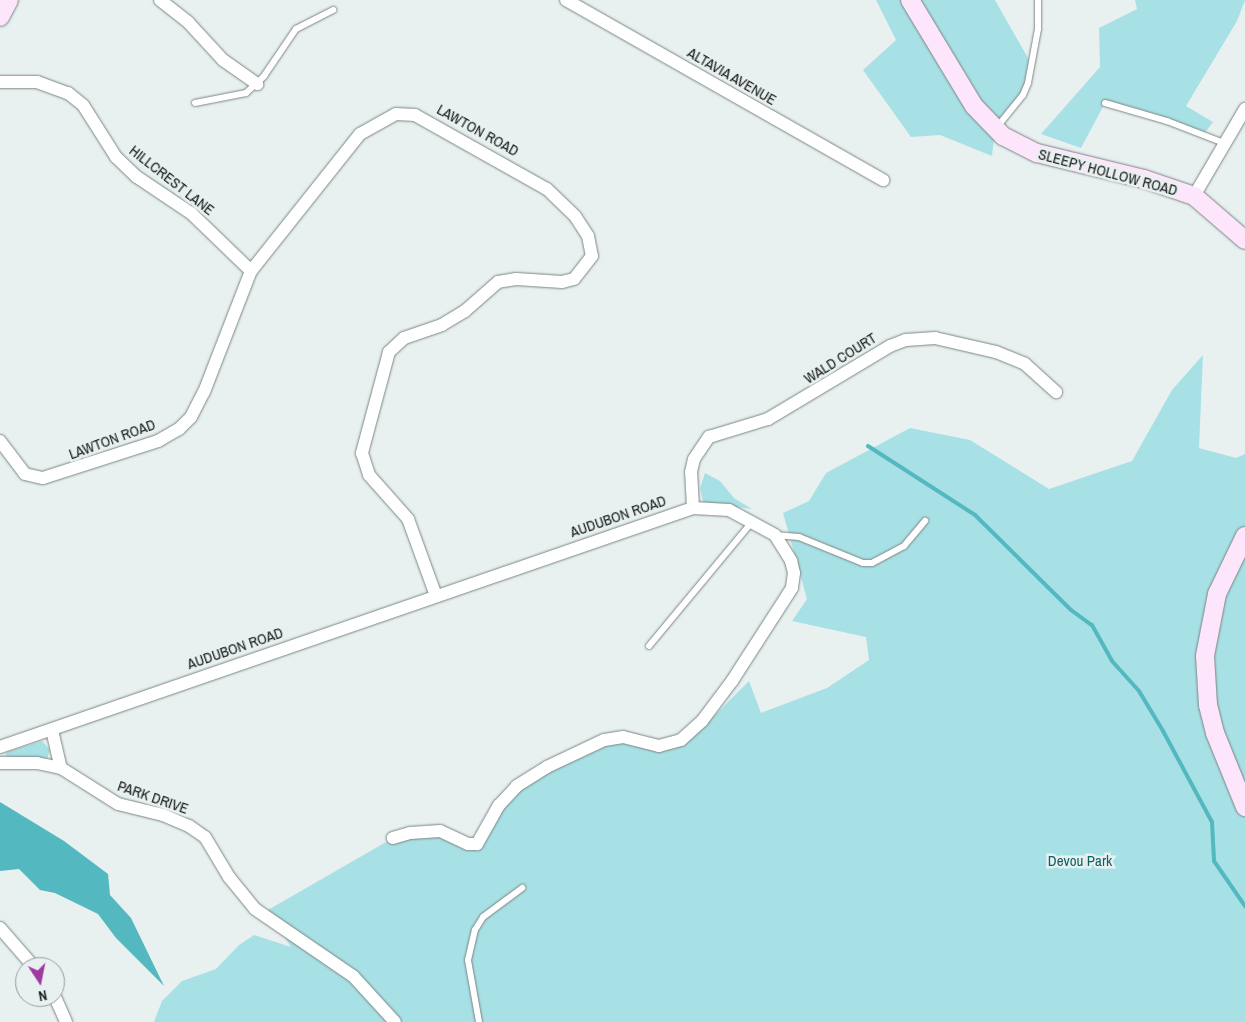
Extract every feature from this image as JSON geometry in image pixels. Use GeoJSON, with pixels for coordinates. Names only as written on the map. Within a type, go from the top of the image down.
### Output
{"type":"FeatureCollection","features":[{"type":"Feature","properties":{"kind":"main road"},"geometry":{"type":"LineString","coordinates":[[0,17],[9,0]]}},
{"type":"Feature","properties":{"kind":"main road","name":"SLEEPY HOLLOW ROAD"},"geometry":{"type":"LineString","coordinates":[[910,0],[974,106],[995,130],[1037,153],[1144,179],[1194,196],[1245,240]]}},
{"type":"Feature","properties":{"kind":"main road"},"geometry":{"type":"LineString","coordinates":[[1245,536],[1217,594],[1205,656],[1205,674],[1215,733],[1245,807]]}},
{"type":"Feature","properties":{"kind":"street"},"geometry":{"type":"LineString","coordinates":[[160,0],[188,22],[223,60],[257,84]]}},
{"type":"Feature","properties":{"kind":"street","name":"ALTAVIA AVENUE"},"geometry":{"type":"LineString","coordinates":[[566,0],[883,180]]}},
{"type":"Feature","properties":{"kind":"street","name":"HILLCREST LANE"},"geometry":{"type":"LineString","coordinates":[[0,82],[37,82],[68,94],[83,106],[123,164],[137,177],[192,214],[250,271]]}},
{"type":"Feature","properties":{"kind":"street"},"geometry":{"type":"LineString","coordinates":[[1194,196],[1245,109]]}},
{"type":"Feature","properties":{"kind":"street","name":"LAWTON ROAD"},"geometry":{"type":"LineString","coordinates":[[0,441],[25,474],[43,478],[171,435],[191,417],[204,392],[250,271],[360,134],[396,114],[408,113],[422,118],[547,189],[571,210],[588,236],[592,256],[574,279],[562,282],[516,278],[498,282],[465,311],[442,325],[404,338],[389,352],[362,454],[369,475],[408,519],[436,596]]}},
{"type":"Feature","properties":{"kind":"street","name":"WALD COURT"},"geometry":{"type":"LineString","coordinates":[[692,508],[691,472],[694,459],[709,437],[768,419],[890,346],[906,340],[935,338],[996,352],[1025,364],[1056,392]]}},
{"type":"Feature","properties":{"kind":"street","name":"AUDUBON ROAD"},"geometry":{"type":"LineString","coordinates":[[0,747],[692,508],[729,510],[775,535],[791,561],[794,574],[792,588],[732,681],[702,721],[675,743],[659,746],[623,737],[604,740],[547,767],[517,786],[499,805],[477,844],[468,844],[440,831],[410,832],[392,838]]}},
{"type":"Feature","properties":{"kind":"street"},"geometry":{"type":"LineString","coordinates":[[52,730],[62,768]]}},
{"type":"Feature","properties":{"kind":"street","name":"PARK DRIVE"},"geometry":{"type":"LineString","coordinates":[[0,763],[37,763],[62,768],[107,798],[163,815],[205,837],[229,877],[261,914],[353,976],[395,1022]]}},
{"type":"Feature","properties":{"kind":"street"},"geometry":{"type":"LineString","coordinates":[[0,928],[25,957]]}},
{"type":"Feature","properties":{"kind":"street"},"geometry":{"type":"LineString","coordinates":[[59,1007],[66,1022]]}},
{"type":"Feature","properties":{"kind":"lane"},"geometry":{"type":"LineString","coordinates":[[995,130],[1023,95],[1028,83],[1038,29],[1038,0]]}},
{"type":"Feature","properties":{"kind":"lane"},"geometry":{"type":"LineString","coordinates":[[194,103],[246,93],[257,84],[296,29],[333,10]]}},
{"type":"Feature","properties":{"kind":"lane"},"geometry":{"type":"LineString","coordinates":[[1105,103],[1167,120],[1224,143]]}},
{"type":"Feature","properties":{"kind":"lane"},"geometry":{"type":"LineString","coordinates":[[649,646],[752,521]]}},
{"type":"Feature","properties":{"kind":"lane"},"geometry":{"type":"LineString","coordinates":[[775,535],[799,537],[863,563],[872,563],[904,546],[925,521]]}},
{"type":"Feature","properties":{"kind":"lane"},"geometry":{"type":"LineString","coordinates":[[479,1022],[468,960],[475,930],[483,917],[522,888]]}},
{"type":"Feature","properties":{"kind":"green space"},"geometry":{"type":"Polygon","coordinates":[[[876,0],[995,0],[1032,65],[1028,83],[995,130],[992,156],[940,135],[911,137],[863,70],[896,40],[876,0]]]}},
{"type":"Feature","properties":{"kind":"green space"},"geometry":{"type":"Polygon","coordinates":[[[1135,0],[1245,0],[1237,21],[1186,106],[1213,122],[1204,134],[1105,103],[1081,148],[1041,134],[1100,67],[1099,28],[1137,9],[1135,0]]]}},
{"type":"Feature","properties":{"kind":"green space","name":"Devou Park"},"geometry":{"type":"Polygon","coordinates":[[[1203,355],[1199,448],[1236,458],[1245,454],[1245,1022],[154,1022],[162,1001],[182,981],[216,969],[239,945],[254,935],[291,947],[277,926],[261,914],[393,838],[429,830],[477,844],[517,786],[604,740],[687,743],[749,681],[761,713],[827,688],[869,660],[866,637],[792,621],[807,599],[783,513],[809,501],[826,473],[910,428],[970,440],[1049,489],[1132,461],[1172,390],[1203,355]]]}},
{"type":"Feature","properties":{"kind":"green space"},"geometry":{"type":"Polygon","coordinates":[[[705,473],[720,481],[734,498],[752,509],[703,502],[700,488],[705,473]]]}},
{"type":"Feature","properties":{"kind":"green space"},"geometry":{"type":"Polygon","coordinates":[[[42,741],[50,750],[47,759],[5,756],[7,752],[42,741]]]}},
{"type":"Feature","properties":{"kind":"shaded area"},"geometry":{"type":"Polygon","coordinates":[[[0,802],[64,841],[108,874],[110,895],[131,918],[164,986],[116,938],[98,914],[55,893],[40,890],[19,869],[0,871],[0,802]]]}},
{"type":"Feature","properties":{"kind":"waterway"},"geometry":{"type":"LineString","coordinates":[[868,446],[975,515],[1071,610],[1092,625],[1112,661],[1139,691],[1163,731],[1212,822],[1214,861],[1245,906]]}}]}
